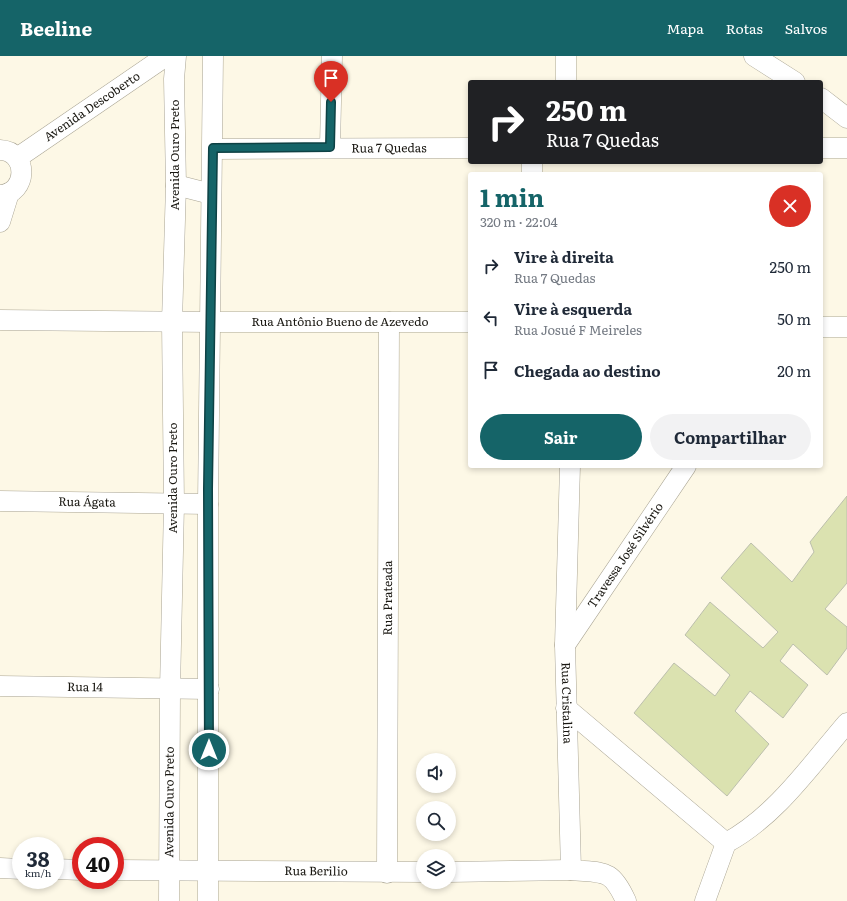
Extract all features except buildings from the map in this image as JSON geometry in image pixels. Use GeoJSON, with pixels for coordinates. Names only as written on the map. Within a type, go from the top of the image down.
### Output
{"type":"FeatureCollection","features":[{"type":"Feature","properties":{"kind":"street","name":"Avenida Descoberto"},"geometry":{"type":"LineString","coordinates":[[9,154],[166,56]]}},
{"type":"Feature","properties":{"kind":"street","name":"Avenida Ouro Preto"},"geometry":{"type":"LineString","coordinates":[[170,901],[170,690],[174,504],[172,322],[176,185],[174,79],[176,56]]}},
{"type":"Feature","properties":{"kind":"street"},"geometry":{"type":"LineString","coordinates":[[208,901],[208,504],[213,56]]}},
{"type":"Feature","properties":{"kind":"street"},"geometry":{"type":"LineString","coordinates":[[330,147],[332,56]]}},
{"type":"Feature","properties":{"kind":"street"},"geometry":{"type":"LineString","coordinates":[[566,56],[566,80]]}},
{"type":"Feature","properties":{"kind":"street"},"geometry":{"type":"LineString","coordinates":[[754,56],[792,80]]}},
{"type":"Feature","properties":{"kind":"street"},"geometry":{"type":"LineString","coordinates":[[823,100],[847,118]]}},
{"type":"Feature","properties":{"kind":"street","name":"Rua 7 Quedas"},"geometry":{"type":"LineString","coordinates":[[213,148],[468,148]]}},
{"type":"Feature","properties":{"kind":"street"},"geometry":{"type":"LineString","coordinates":[[823,148],[847,148]]}},
{"type":"Feature","properties":{"kind":"street"},"geometry":{"type":"LineString","coordinates":[[0,222],[5,194],[16,189],[22,174],[21,165],[9,154]]}},
{"type":"Feature","properties":{"kind":"street"},"geometry":{"type":"LineString","coordinates":[[176,185],[211,194]]}},
{"type":"Feature","properties":{"kind":"street"},"geometry":{"type":"LineString","coordinates":[[0,320],[172,322]]}},
{"type":"Feature","properties":{"kind":"street","name":"Rua Antônio Bueno de Azevedo"},"geometry":{"type":"LineString","coordinates":[[172,322],[468,322]]}},
{"type":"Feature","properties":{"kind":"street","name":"Rua Prateada"},"geometry":{"type":"LineString","coordinates":[[387,873],[389,322]]}},
{"type":"Feature","properties":{"kind":"street"},"geometry":{"type":"LineString","coordinates":[[823,326],[847,327]]}},
{"type":"Feature","properties":{"kind":"street","name":"Rua Cristalina"},"geometry":{"type":"LineString","coordinates":[[570,468],[565,645],[571,870]]}},
{"type":"Feature","properties":{"kind":"street","name":"Travessa José Silvério"},"geometry":{"type":"LineString","coordinates":[[565,645],[685,468]]}},
{"type":"Feature","properties":{"kind":"street","name":"Rua Ágata"},"geometry":{"type":"LineString","coordinates":[[0,501],[208,504]]}},
{"type":"Feature","properties":{"kind":"street","name":"Rua 14"},"geometry":{"type":"LineString","coordinates":[[0,686],[170,690],[209,689]]}},
{"type":"Feature","properties":{"kind":"street"},"geometry":{"type":"LineString","coordinates":[[566,708],[726,843]]}},
{"type":"Feature","properties":{"kind":"street"},"geometry":{"type":"LineString","coordinates":[[705,901],[726,843],[746,832],[774,807],[847,723]]}},
{"type":"Feature","properties":{"kind":"street"},"geometry":{"type":"LineString","coordinates":[[0,868],[12,869]]}},
{"type":"Feature","properties":{"kind":"street"},"geometry":{"type":"LineString","coordinates":[[124,870],[170,871]]}},
{"type":"Feature","properties":{"kind":"street"},"geometry":{"type":"LineString","coordinates":[[456,872],[571,870],[604,873],[610,876],[619,886],[626,901]]}},
{"type":"Feature","properties":{"kind":"street","name":"Rua Berilio"},"geometry":{"type":"LineString","coordinates":[[170,871],[416,872]]}},
{"type":"Feature","properties":{"kind":"route"},"geometry":{"type":"LineString","coordinates":[[209,750],[208,489],[211,194],[213,148],[330,147],[331,102]]}}]}
